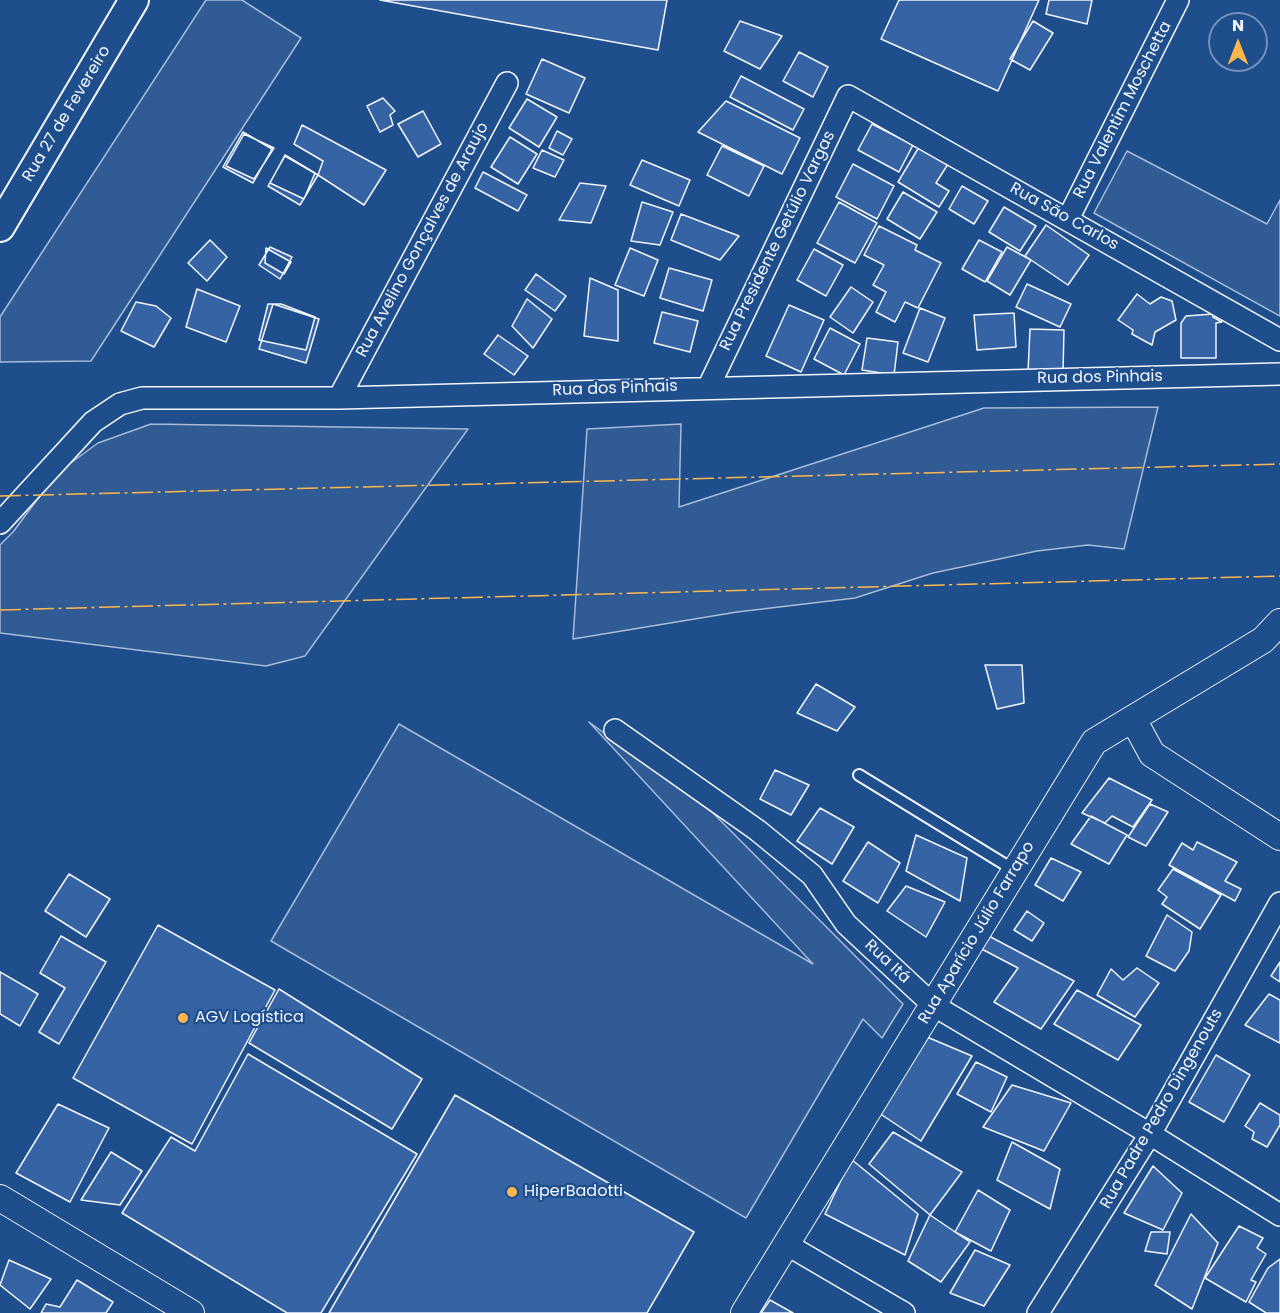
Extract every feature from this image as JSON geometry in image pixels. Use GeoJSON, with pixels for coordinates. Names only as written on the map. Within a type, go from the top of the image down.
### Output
{"type":"FeatureCollection","features":[{"type":"Feature","properties":{"kind":"main road","name":"Rua 27 de Fevereiro"},"geometry":{"type":"LineString","coordinates":[[0,227],[134,0]]}},
{"type":"Feature","properties":{"kind":"street","name":"Rua Valentim Moschetta"},"geometry":{"type":"LineString","coordinates":[[1068,219],[1178,0]]}},
{"type":"Feature","properties":{"kind":"street","name":"Rua Avelino Gonçalves de Araujo"},"geometry":{"type":"LineString","coordinates":[[339,398],[507,82]]}},
{"type":"Feature","properties":{"kind":"street","name":"Rua São Carlos"},"geometry":{"type":"LineString","coordinates":[[848,96],[1280,340]]}},
{"type":"Feature","properties":{"kind":"street","name":"Rua Presidente Getúlio Vargas"},"geometry":{"type":"LineString","coordinates":[[709,386],[848,96]]}},
{"type":"Feature","properties":{"kind":"street","name":"Rua dos Pinhais"},"geometry":{"type":"LineString","coordinates":[[0,524],[93,422],[120,404],[142,398],[339,398],[709,386],[1280,374]]}},
{"type":"Feature","properties":{"kind":"street","name":"Rua Aparício Júlio Farrapo"},"geometry":{"type":"LineString","coordinates":[[744,1313],[1094,742],[1263,640],[1280,622]]}},
{"type":"Feature","properties":{"kind":"street"},"geometry":{"type":"LineString","coordinates":[[1132,719],[1152,754],[1280,837]]}},
{"type":"Feature","properties":{"kind":"street","name":"Rua Itá"},"geometry":{"type":"LineString","coordinates":[[615,730],[748,824],[812,875],[846,924],[933,1005],[1150,1134],[1280,1215]]}},
{"type":"Feature","properties":{"kind":"street","name":"Rua Padre Pedro Dingenouts"},"geometry":{"type":"LineString","coordinates":[[1038,1313],[1150,1134],[1280,903]]}},
{"type":"Feature","properties":{"kind":"street"},"geometry":{"type":"LineString","coordinates":[[0,1198],[179,1310]]}},
{"type":"Feature","properties":{"kind":"street"},"geometry":{"type":"LineString","coordinates":[[786,1244],[904,1313]]}},
{"type":"Feature","properties":{"kind":"lane"},"geometry":{"type":"LineString","coordinates":[[859,775],[1014,870]]}},
{"type":"Feature","properties":{"kind":"shaded area"},"geometry":{"type":"Polygon","coordinates":[[[206,0],[242,0],[301,38],[91,361],[0,362],[0,317],[206,0]]]}},
{"type":"Feature","properties":{"kind":"shaded area"},"geometry":{"type":"Polygon","coordinates":[[[1127,151],[1267,224],[1280,200],[1280,316],[1094,213],[1127,151]]]}},
{"type":"Feature","properties":{"kind":"shaded area"},"geometry":{"type":"Polygon","coordinates":[[[1158,407],[1124,549],[1088,545],[1037,551],[933,573],[855,598],[737,612],[573,639],[587,429],[681,424],[679,507],[984,408],[1158,407]]]}},
{"type":"Feature","properties":{"kind":"shaded area"},"geometry":{"type":"Polygon","coordinates":[[[151,424],[468,429],[305,656],[266,666],[0,633],[0,545],[13,532],[57,473],[98,443],[151,424]]]}},
{"type":"Feature","properties":{"kind":"shaded area"},"geometry":{"type":"Polygon","coordinates":[[[589,722],[713,813],[903,1004],[882,1038],[863,1019],[746,1218],[271,941],[399,724],[813,964],[589,722]]]}},
{"type":"Feature","properties":{"kind":"building"},"geometry":{"type":"Polygon","coordinates":[[[380,0],[667,0],[658,50],[380,0]]]}},
{"type":"Feature","properties":{"kind":"building"},"geometry":{"type":"Polygon","coordinates":[[[899,0],[1039,0],[998,91],[881,39],[899,0]]]}},
{"type":"Feature","properties":{"kind":"building"},"geometry":{"type":"Polygon","coordinates":[[[1049,0],[1092,0],[1087,24],[1046,14],[1049,0]]]}},
{"type":"Feature","properties":{"kind":"building"},"geometry":{"type":"Polygon","coordinates":[[[740,21],[782,36],[760,69],[724,51],[740,21]]]}},
{"type":"Feature","properties":{"kind":"building"},"geometry":{"type":"Polygon","coordinates":[[[1033,21],[1053,33],[1030,70],[1010,59],[1033,21]]]}},
{"type":"Feature","properties":{"kind":"building"},"geometry":{"type":"Polygon","coordinates":[[[799,52],[828,67],[813,97],[783,81],[799,52]]]}},
{"type":"Feature","properties":{"kind":"building"},"geometry":{"type":"Polygon","coordinates":[[[542,59],[585,78],[569,113],[526,94],[542,59]]]}},
{"type":"Feature","properties":{"kind":"building"},"geometry":{"type":"Polygon","coordinates":[[[741,76],[804,109],[793,130],[730,97],[741,76]]]}},
{"type":"Feature","properties":{"kind":"building"},"geometry":{"type":"Polygon","coordinates":[[[383,98],[395,111],[390,115],[393,125],[380,132],[367,106],[383,98]]]}},
{"type":"Feature","properties":{"kind":"building"},"geometry":{"type":"Polygon","coordinates":[[[527,99],[557,117],[539,147],[509,128],[527,99]]]}},
{"type":"Feature","properties":{"kind":"building"},"geometry":{"type":"Polygon","coordinates":[[[726,101],[800,138],[782,174],[698,132],[726,101]]]}},
{"type":"Feature","properties":{"kind":"building"},"geometry":{"type":"Polygon","coordinates":[[[423,111],[441,144],[418,157],[398,124],[423,111]]]}},
{"type":"Feature","properties":{"kind":"building"},"geometry":{"type":"Polygon","coordinates":[[[872,124],[913,145],[899,172],[858,150],[872,124]]]}},
{"type":"Feature","properties":{"kind":"building"},"geometry":{"type":"Polygon","coordinates":[[[302,125],[386,170],[364,205],[318,175],[323,161],[294,144],[302,125]]]}},
{"type":"Feature","properties":{"kind":"building"},"geometry":{"type":"Polygon","coordinates":[[[557,131],[572,139],[563,155],[549,148],[557,131]]]}},
{"type":"Feature","properties":{"kind":"building"},"geometry":{"type":"Polygon","coordinates":[[[243,132],[272,149],[253,183],[223,167],[243,132]]]}},
{"type":"Feature","properties":{"kind":"building"},"geometry":{"type":"Polygon","coordinates":[[[244,134],[274,148],[254,179],[226,166],[244,134]]]}},
{"type":"Feature","properties":{"kind":"building"},"geometry":{"type":"Polygon","coordinates":[[[510,137],[537,154],[518,184],[491,167],[510,137]]]}},
{"type":"Feature","properties":{"kind":"building"},"geometry":{"type":"Polygon","coordinates":[[[722,146],[764,166],[749,196],[707,175],[722,146]]]}},
{"type":"Feature","properties":{"kind":"building"},"geometry":{"type":"Polygon","coordinates":[[[919,147],[948,164],[936,183],[949,191],[939,207],[898,182],[919,147]]]}},
{"type":"Feature","properties":{"kind":"building"},"geometry":{"type":"Polygon","coordinates":[[[542,150],[564,160],[555,177],[533,168],[542,150]]]}},
{"type":"Feature","properties":{"kind":"building"},"geometry":{"type":"Polygon","coordinates":[[[285,155],[315,173],[304,199],[270,183],[285,155]]]}},
{"type":"Feature","properties":{"kind":"building"},"geometry":{"type":"Polygon","coordinates":[[[285,156],[318,175],[300,205],[268,186],[285,156]]]}},
{"type":"Feature","properties":{"kind":"building"},"geometry":{"type":"Polygon","coordinates":[[[642,160],[690,180],[679,206],[630,185],[642,160]]]}},
{"type":"Feature","properties":{"kind":"building"},"geometry":{"type":"Polygon","coordinates":[[[853,164],[894,186],[877,219],[836,197],[853,164]]]}},
{"type":"Feature","properties":{"kind":"building"},"geometry":{"type":"Polygon","coordinates":[[[483,172],[527,195],[518,211],[475,188],[483,172]]]}},
{"type":"Feature","properties":{"kind":"building"},"geometry":{"type":"Polygon","coordinates":[[[580,183],[606,186],[591,223],[559,220],[580,183]]]}},
{"type":"Feature","properties":{"kind":"building"},"geometry":{"type":"Polygon","coordinates":[[[962,186],[988,201],[974,224],[949,209],[962,186]]]}},
{"type":"Feature","properties":{"kind":"building"},"geometry":{"type":"Polygon","coordinates":[[[903,192],[937,212],[920,239],[887,219],[903,192]]]}},
{"type":"Feature","properties":{"kind":"building"},"geometry":{"type":"Polygon","coordinates":[[[642,202],[673,212],[660,245],[631,241],[642,202]]]}},
{"type":"Feature","properties":{"kind":"building"},"geometry":{"type":"Polygon","coordinates":[[[839,202],[877,223],[855,263],[817,243],[839,202]]]}},
{"type":"Feature","properties":{"kind":"building"},"geometry":{"type":"Polygon","coordinates":[[[1004,207],[1036,226],[1020,251],[989,232],[1004,207]]]}},
{"type":"Feature","properties":{"kind":"building"},"geometry":{"type":"Polygon","coordinates":[[[681,214],[739,236],[720,260],[671,240],[681,214]]]}},
{"type":"Feature","properties":{"kind":"building"},"geometry":{"type":"Polygon","coordinates":[[[1046,225],[1089,255],[1068,285],[1025,256],[1046,225]]]}},
{"type":"Feature","properties":{"kind":"building"},"geometry":{"type":"Polygon","coordinates":[[[879,226],[917,245],[915,250],[941,263],[918,308],[905,302],[895,322],[876,312],[886,292],[873,285],[884,265],[864,255],[879,226]]]}},
{"type":"Feature","properties":{"kind":"building"},"geometry":{"type":"Polygon","coordinates":[[[210,240],[227,257],[207,281],[188,263],[210,240]]]}},
{"type":"Feature","properties":{"kind":"building"},"geometry":{"type":"Polygon","coordinates":[[[979,240],[1002,252],[985,282],[962,269],[979,240]]]}},
{"type":"Feature","properties":{"kind":"building"},"geometry":{"type":"Polygon","coordinates":[[[270,247],[292,257],[280,279],[259,265],[270,247]]]}},
{"type":"Feature","properties":{"kind":"building"},"geometry":{"type":"Polygon","coordinates":[[[1007,247],[1031,260],[1010,295],[987,281],[1007,247]]]}},
{"type":"Feature","properties":{"kind":"building"},"geometry":{"type":"Polygon","coordinates":[[[266,248],[291,262],[284,274],[265,263],[266,248]]]}},
{"type":"Feature","properties":{"kind":"building"},"geometry":{"type":"Polygon","coordinates":[[[630,248],[658,260],[644,296],[615,285],[630,248]]]}},
{"type":"Feature","properties":{"kind":"building"},"geometry":{"type":"Polygon","coordinates":[[[814,249],[843,265],[826,296],[797,280],[814,249]]]}},
{"type":"Feature","properties":{"kind":"building"},"geometry":{"type":"Polygon","coordinates":[[[669,268],[712,280],[703,311],[660,298],[669,268]]]}},
{"type":"Feature","properties":{"kind":"building"},"geometry":{"type":"Polygon","coordinates":[[[536,274],[566,296],[555,311],[525,290],[536,274]]]}},
{"type":"Feature","properties":{"kind":"building"},"geometry":{"type":"Polygon","coordinates":[[[590,278],[618,290],[618,341],[584,336],[590,278]]]}},
{"type":"Feature","properties":{"kind":"building"},"geometry":{"type":"Polygon","coordinates":[[[1027,284],[1071,304],[1060,327],[1016,307],[1027,284]]]}},
{"type":"Feature","properties":{"kind":"building"},"geometry":{"type":"Polygon","coordinates":[[[851,287],[873,302],[853,333],[830,317],[851,287]]]}},
{"type":"Feature","properties":{"kind":"building"},"geometry":{"type":"Polygon","coordinates":[[[197,289],[240,306],[226,342],[186,327],[197,289]]]}},
{"type":"Feature","properties":{"kind":"building"},"geometry":{"type":"Polygon","coordinates":[[[1137,294],[1150,304],[1161,297],[1172,301],[1176,320],[1155,332],[1152,345],[1132,334],[1133,330],[1118,320],[1137,294]]]}},
{"type":"Feature","properties":{"kind":"building"},"geometry":{"type":"Polygon","coordinates":[[[527,299],[552,319],[533,348],[512,326],[527,299]]]}},
{"type":"Feature","properties":{"kind":"building"},"geometry":{"type":"Polygon","coordinates":[[[136,302],[156,306],[171,318],[154,347],[121,331],[136,302]]]}},
{"type":"Feature","properties":{"kind":"building"},"geometry":{"type":"Polygon","coordinates":[[[268,304],[281,304],[315,317],[306,350],[259,340],[268,304]]]}},
{"type":"Feature","properties":{"kind":"building"},"geometry":{"type":"Polygon","coordinates":[[[273,304],[319,319],[306,363],[259,349],[273,304]]]}},
{"type":"Feature","properties":{"kind":"building"},"geometry":{"type":"Polygon","coordinates":[[[789,305],[824,320],[801,372],[766,356],[789,305]]]}},
{"type":"Feature","properties":{"kind":"building"},"geometry":{"type":"Polygon","coordinates":[[[920,308],[945,318],[928,362],[903,353],[920,308]]]}},
{"type":"Feature","properties":{"kind":"building"},"geometry":{"type":"Polygon","coordinates":[[[662,312],[698,321],[690,352],[654,343],[662,312]]]}},
{"type":"Feature","properties":{"kind":"building"},"geometry":{"type":"Polygon","coordinates":[[[1014,313],[1016,347],[977,350],[974,315],[1014,313]]]}},
{"type":"Feature","properties":{"kind":"building"},"geometry":{"type":"Polygon","coordinates":[[[1213,314],[1213,317],[1222,322],[1216,323],[1216,358],[1181,358],[1181,323],[1186,316],[1213,314]]]}},
{"type":"Feature","properties":{"kind":"building"},"geometry":{"type":"Polygon","coordinates":[[[830,328],[860,344],[844,375],[814,359],[830,328]]]}},
{"type":"Feature","properties":{"kind":"building"},"geometry":{"type":"Polygon","coordinates":[[[1030,329],[1064,330],[1063,373],[1028,372],[1030,329]]]}},
{"type":"Feature","properties":{"kind":"building"},"geometry":{"type":"Polygon","coordinates":[[[498,335],[528,356],[514,375],[484,354],[498,335]]]}},
{"type":"Feature","properties":{"kind":"building"},"geometry":{"type":"Polygon","coordinates":[[[867,338],[898,342],[894,375],[862,370],[867,338]]]}},
{"type":"Feature","properties":{"kind":"building"},"geometry":{"type":"Polygon","coordinates":[[[985,665],[1022,665],[1024,703],[997,709],[985,665]]]}},
{"type":"Feature","properties":{"kind":"building"},"geometry":{"type":"Polygon","coordinates":[[[816,684],[855,707],[837,731],[797,713],[816,684]]]}},
{"type":"Feature","properties":{"kind":"building"},"geometry":{"type":"Polygon","coordinates":[[[775,770],[809,785],[791,815],[760,799],[775,770]]]}},
{"type":"Feature","properties":{"kind":"building"},"geometry":{"type":"Polygon","coordinates":[[[1109,778],[1152,800],[1133,827],[1112,816],[1105,823],[1082,813],[1109,778]]]}},
{"type":"Feature","properties":{"kind":"building"},"geometry":{"type":"Polygon","coordinates":[[[1150,804],[1168,812],[1146,846],[1128,837],[1150,804]]]}},
{"type":"Feature","properties":{"kind":"building"},"geometry":{"type":"Polygon","coordinates":[[[820,808],[854,827],[832,864],[797,841],[820,808]]]}},
{"type":"Feature","properties":{"kind":"building"},"geometry":{"type":"Polygon","coordinates":[[[1091,816],[1127,835],[1109,864],[1071,844],[1091,816]]]}},
{"type":"Feature","properties":{"kind":"building"},"geometry":{"type":"Polygon","coordinates":[[[916,835],[967,858],[960,901],[906,871],[916,835]]]}},
{"type":"Feature","properties":{"kind":"building"},"geometry":{"type":"Polygon","coordinates":[[[868,842],[900,863],[878,903],[843,881],[868,842]]]}},
{"type":"Feature","properties":{"kind":"building"},"geometry":{"type":"Polygon","coordinates":[[[1197,842],[1237,862],[1225,881],[1241,889],[1235,901],[1169,865],[1182,843],[1193,850],[1197,842]]]}},
{"type":"Feature","properties":{"kind":"building"},"geometry":{"type":"Polygon","coordinates":[[[1051,858],[1081,872],[1063,901],[1035,885],[1051,858]]]}},
{"type":"Feature","properties":{"kind":"building"},"geometry":{"type":"Polygon","coordinates":[[[1173,869],[1221,895],[1200,929],[1162,904],[1167,897],[1158,890],[1173,869]]]}},
{"type":"Feature","properties":{"kind":"building"},"geometry":{"type":"Polygon","coordinates":[[[69,874],[110,899],[86,937],[45,911],[69,874]]]}},
{"type":"Feature","properties":{"kind":"building"},"geometry":{"type":"Polygon","coordinates":[[[906,886],[945,902],[926,937],[887,911],[906,886]]]}},
{"type":"Feature","properties":{"kind":"building"},"geometry":{"type":"Polygon","coordinates":[[[1027,911],[1044,923],[1032,941],[1014,930],[1027,911]]]}},
{"type":"Feature","properties":{"kind":"building"},"geometry":{"type":"Polygon","coordinates":[[[1167,915],[1192,932],[1189,951],[1175,971],[1146,956],[1167,915]]]}},
{"type":"Feature","properties":{"kind":"building","name":"AGV Logística"},"geometry":{"type":"Polygon","coordinates":[[[158,925],[275,990],[192,1144],[73,1078],[158,925]]]}},
{"type":"Feature","properties":{"kind":"building"},"geometry":{"type":"Polygon","coordinates":[[[985,934],[1074,981],[1041,1029],[994,1002],[1018,968],[976,946],[985,934]]]}},
{"type":"Feature","properties":{"kind":"building"},"geometry":{"type":"Polygon","coordinates":[[[61,936],[106,962],[59,1044],[39,1032],[65,988],[40,973],[61,936]]]}},
{"type":"Feature","properties":{"kind":"building"},"geometry":{"type":"Polygon","coordinates":[[[1280,962],[1280,982],[1271,976],[1280,962]]]}},
{"type":"Feature","properties":{"kind":"building"},"geometry":{"type":"Polygon","coordinates":[[[1137,968],[1159,983],[1135,1017],[1097,995],[1111,969],[1123,980],[1137,968]]]}},
{"type":"Feature","properties":{"kind":"building"},"geometry":{"type":"Polygon","coordinates":[[[0,972],[38,994],[20,1026],[0,1014],[0,972]]]}},
{"type":"Feature","properties":{"kind":"building"},"geometry":{"type":"Polygon","coordinates":[[[279,989],[422,1079],[392,1129],[249,1043],[279,989]]]}},
{"type":"Feature","properties":{"kind":"building"},"geometry":{"type":"Polygon","coordinates":[[[1077,990],[1141,1025],[1118,1060],[1054,1024],[1077,990]]]}},
{"type":"Feature","properties":{"kind":"building"},"geometry":{"type":"Polygon","coordinates":[[[1269,994],[1280,1000],[1280,1043],[1245,1025],[1269,994]]]}},
{"type":"Feature","properties":{"kind":"building"},"geometry":{"type":"Polygon","coordinates":[[[927,1037],[972,1056],[921,1141],[879,1113],[927,1037]]]}},
{"type":"Feature","properties":{"kind":"building"},"geometry":{"type":"Polygon","coordinates":[[[248,1054],[417,1154],[321,1313],[287,1313],[122,1213],[171,1137],[195,1151],[248,1054]]]}},
{"type":"Feature","properties":{"kind":"building"},"geometry":{"type":"Polygon","coordinates":[[[1216,1055],[1250,1075],[1224,1122],[1189,1102],[1216,1055]]]}},
{"type":"Feature","properties":{"kind":"building"},"geometry":{"type":"Polygon","coordinates":[[[976,1062],[1007,1077],[991,1112],[957,1094],[976,1062]]]}},
{"type":"Feature","properties":{"kind":"building"},"geometry":{"type":"Polygon","coordinates":[[[1012,1085],[1071,1103],[1044,1151],[983,1127],[1012,1085]]]}},
{"type":"Feature","properties":{"kind":"building","name":"HiperBadotti"},"geometry":{"type":"Polygon","coordinates":[[[455,1095],[694,1232],[647,1313],[329,1313],[455,1095]]]}},
{"type":"Feature","properties":{"kind":"building"},"geometry":{"type":"Polygon","coordinates":[[[1260,1103],[1280,1115],[1280,1125],[1267,1147],[1252,1139],[1254,1132],[1245,1126],[1260,1103]]]}},
{"type":"Feature","properties":{"kind":"building"},"geometry":{"type":"Polygon","coordinates":[[[58,1104],[109,1128],[70,1202],[16,1173],[58,1104]]]}},
{"type":"Feature","properties":{"kind":"building"},"geometry":{"type":"Polygon","coordinates":[[[893,1132],[962,1172],[930,1215],[869,1164],[893,1132]]]}},
{"type":"Feature","properties":{"kind":"building"},"geometry":{"type":"Polygon","coordinates":[[[1012,1142],[1060,1169],[1050,1209],[997,1180],[1012,1142]]]}},
{"type":"Feature","properties":{"kind":"building"},"geometry":{"type":"Polygon","coordinates":[[[111,1152],[142,1171],[120,1205],[81,1200],[111,1152]]]}},
{"type":"Feature","properties":{"kind":"building"},"geometry":{"type":"Polygon","coordinates":[[[851,1159],[918,1214],[905,1255],[825,1214],[851,1159]]]}},
{"type":"Feature","properties":{"kind":"building"},"geometry":{"type":"Polygon","coordinates":[[[1153,1166],[1182,1193],[1163,1230],[1124,1213],[1153,1166]]]}},
{"type":"Feature","properties":{"kind":"building"},"geometry":{"type":"Polygon","coordinates":[[[978,1190],[1010,1210],[991,1251],[955,1232],[978,1190]]]}},
{"type":"Feature","properties":{"kind":"building"},"geometry":{"type":"Polygon","coordinates":[[[1191,1214],[1218,1243],[1192,1309],[1155,1285],[1191,1214]]]}},
{"type":"Feature","properties":{"kind":"building"},"geometry":{"type":"Polygon","coordinates":[[[930,1215],[970,1242],[941,1282],[908,1261],[930,1215]]]}},
{"type":"Feature","properties":{"kind":"building"},"geometry":{"type":"Polygon","coordinates":[[[1239,1226],[1263,1238],[1257,1248],[1266,1254],[1251,1280],[1256,1282],[1246,1302],[1205,1278],[1239,1226]]]}},
{"type":"Feature","properties":{"kind":"building"},"geometry":{"type":"Polygon","coordinates":[[[1151,1232],[1170,1232],[1167,1254],[1145,1251],[1151,1232]]]}},
{"type":"Feature","properties":{"kind":"building"},"geometry":{"type":"Polygon","coordinates":[[[975,1250],[1010,1265],[984,1306],[950,1293],[975,1250]]]}},
{"type":"Feature","properties":{"kind":"building"},"geometry":{"type":"Polygon","coordinates":[[[1280,1259],[1280,1313],[1266,1313],[1249,1302],[1268,1268],[1280,1259]]]}},
{"type":"Feature","properties":{"kind":"building"},"geometry":{"type":"Polygon","coordinates":[[[9,1260],[51,1279],[30,1309],[0,1285],[9,1260]]]}},
{"type":"Feature","properties":{"kind":"building"},"geometry":{"type":"Polygon","coordinates":[[[77,1280],[113,1302],[106,1313],[41,1313],[46,1304],[60,1307],[77,1280]]]}},
{"type":"Feature","properties":{"kind":"building"},"geometry":{"type":"Polygon","coordinates":[[[770,1300],[793,1313],[761,1313],[770,1300]]]}},
{"type":"Feature","properties":{"kind":"power"},"geometry":{"type":"LineString","coordinates":[[0,496],[1280,464]]}},
{"type":"Feature","properties":{"kind":"power"},"geometry":{"type":"LineString","coordinates":[[0,610],[1280,576]]}},
{"type":"Feature","properties":{"kind":"place","name":"AGV Logística"},"geometry":{"type":"Point","coordinates":[183,1018]}},
{"type":"Feature","properties":{"kind":"place","name":"HiperBadotti"},"geometry":{"type":"Point","coordinates":[512,1192]}}]}
